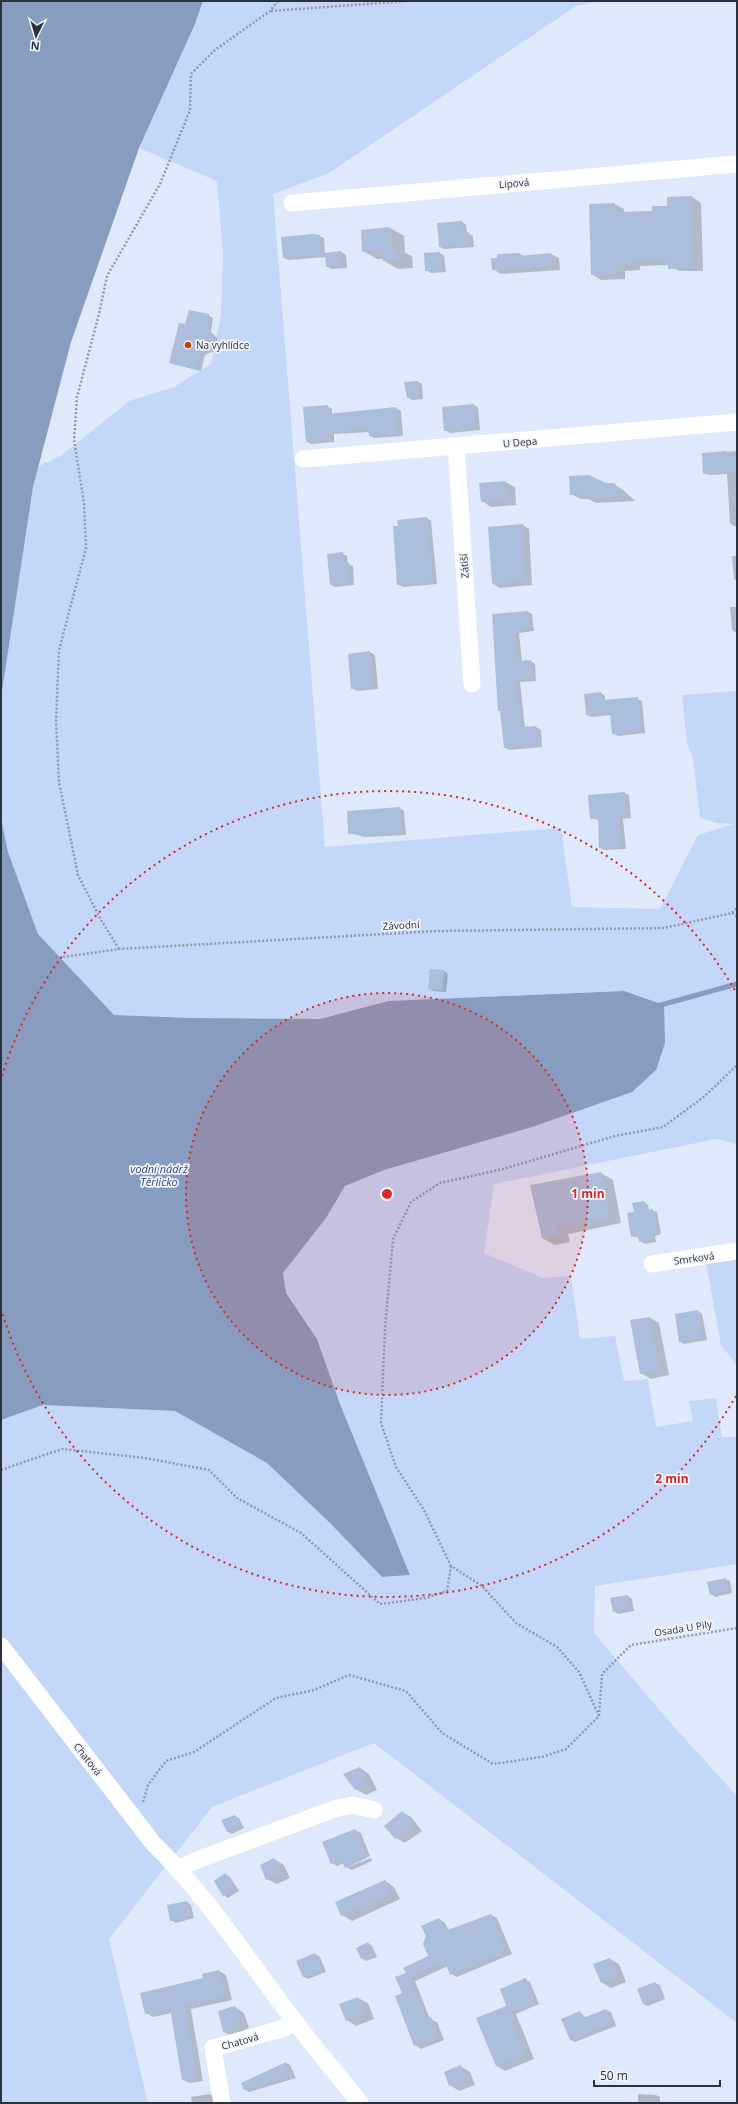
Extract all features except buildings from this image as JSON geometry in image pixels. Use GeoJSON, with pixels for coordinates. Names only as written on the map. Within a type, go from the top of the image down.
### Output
{"type":"FeatureCollection","features":[{"type":"Feature","properties":{"kind":"street","name":"Lipová"},"geometry":{"type":"LineString","coordinates":[[292,203],[737,164]]}},
{"type":"Feature","properties":{"kind":"street","name":"U Depa"},"geometry":{"type":"LineString","coordinates":[[303,459],[737,422]]}},
{"type":"Feature","properties":{"kind":"street","name":"Zátiší"},"geometry":{"type":"LineString","coordinates":[[456,447],[472,684]]}},
{"type":"Feature","properties":{"kind":"street","name":"Smrková"},"geometry":{"type":"LineString","coordinates":[[652,1264],[737,1251]]}},
{"type":"Feature","properties":{"kind":"street","name":"Chatová"},"geometry":{"type":"LineString","coordinates":[[1,1646],[136,1822],[153,1843],[179,1868],[228,1930],[296,2023],[360,2103]]}},
{"type":"Feature","properties":{"kind":"street"},"geometry":{"type":"LineString","coordinates":[[179,1868],[200,1858],[337,1808],[353,1805],[374,1810]]}},
{"type":"Feature","properties":{"kind":"street","name":"Chatová"},"geometry":{"type":"LineString","coordinates":[[222,2103],[213,2048],[281,2030],[296,2023]]}},
{"type":"Feature","properties":{"kind":"path"},"geometry":{"type":"LineString","coordinates":[[119,949],[101,920],[78,875],[59,782],[56,721],[58,650],[86,548],[84,503],[74,440],[77,396],[99,314],[107,276],[160,184],[190,110],[191,74],[215,50],[270,11],[278,1]]}},
{"type":"Feature","properties":{"kind":"path"},"geometry":{"type":"LineString","coordinates":[[270,11],[407,1]]}},
{"type":"Feature","properties":{"kind":"path"},"geometry":{"type":"LineString","coordinates":[[737,908],[732,913],[737,916]]}},
{"type":"Feature","properties":{"kind":"path","name":"Závodní"},"geometry":{"type":"LineString","coordinates":[[63,957],[119,949],[437,931],[664,928],[732,913]]}},
{"type":"Feature","properties":{"kind":"path"},"geometry":{"type":"LineString","coordinates":[[136,1822],[148,1785],[166,1761],[194,1752],[276,1698],[314,1690],[349,1675],[406,1691],[442,1733],[493,1764],[542,1757],[566,1749],[598,1716],[579,1672],[557,1647],[516,1623],[482,1586],[451,1566],[424,1510],[396,1467],[381,1424],[386,1328],[393,1239],[411,1202],[440,1183],[503,1169],[532,1159],[576,1149],[615,1136],[663,1127],[705,1096],[737,1065]]}},
{"type":"Feature","properties":{"kind":"path"},"geometry":{"type":"LineString","coordinates":[[1,1470],[62,1449],[144,1458],[209,1470],[237,1498],[301,1533],[380,1604],[426,1598],[447,1591],[451,1566]]}},
{"type":"Feature","properties":{"kind":"path","name":"Osada U Pily"},"geometry":{"type":"LineString","coordinates":[[598,1716],[602,1674],[631,1645],[737,1628]]}},
{"type":"Feature","properties":{"kind":"shaded area"},"geometry":{"type":"Polygon","coordinates":[[[203,1],[600,1],[576,6],[329,173],[273,194],[325,847],[561,828],[572,907],[660,909],[698,835],[734,824],[716,823],[700,818],[693,759],[687,744],[682,695],[737,691],[737,1144],[716,1139],[494,1184],[484,1253],[543,1278],[571,1276],[580,1339],[615,1336],[624,1381],[648,1379],[656,1427],[693,1421],[689,1401],[716,1398],[722,1437],[737,1437],[737,1564],[595,1586],[594,1633],[676,1729],[737,1796],[737,2023],[374,1743],[212,1807],[109,1939],[148,2103],[1,2103],[1,1420],[43,1405],[175,1411],[267,1463],[330,1523],[382,1577],[410,1575],[340,1404],[317,1339],[285,1293],[283,1273],[326,1218],[345,1186],[384,1170],[624,991],[388,1001],[320,1019],[191,1018],[114,1015],[38,934],[8,852],[1,818],[1,698],[33,487],[39,466],[62,455],[129,401],[174,387],[211,364],[221,315],[223,255],[217,181],[139,148],[195,24],[203,1]]]}},
{"type":"Feature","properties":{"kind":"shaded area"},"geometry":{"type":"Polygon","coordinates":[[[737,1254],[737,1366],[721,1345],[706,1263],[737,1254]]]}},
{"type":"Feature","properties":{"kind":"water"},"geometry":{"type":"Polygon","coordinates":[[[1,1],[203,1],[195,24],[139,148],[71,342],[33,487],[1,698],[1,1]]]}},
{"type":"Feature","properties":{"kind":"water","name":"vodní nádrž Těrlicko"},"geometry":{"type":"Polygon","coordinates":[[[1,818],[8,852],[38,934],[114,1015],[191,1018],[320,1019],[388,1001],[624,991],[664,1005],[665,1043],[656,1070],[632,1092],[532,1127],[384,1170],[345,1186],[326,1218],[283,1273],[286,1293],[317,1339],[340,1404],[410,1575],[382,1577],[330,1523],[267,1463],[175,1411],[43,1405],[1,1420],[1,818]]]}},
{"type":"Feature","properties":{"kind":"waterway"},"geometry":{"type":"LineString","coordinates":[[657,1006],[737,984]]}},
{"type":"Feature","properties":{"kind":"place","name":"Na vyhlídce"},"geometry":{"type":"Point","coordinates":[188,345]}}]}
